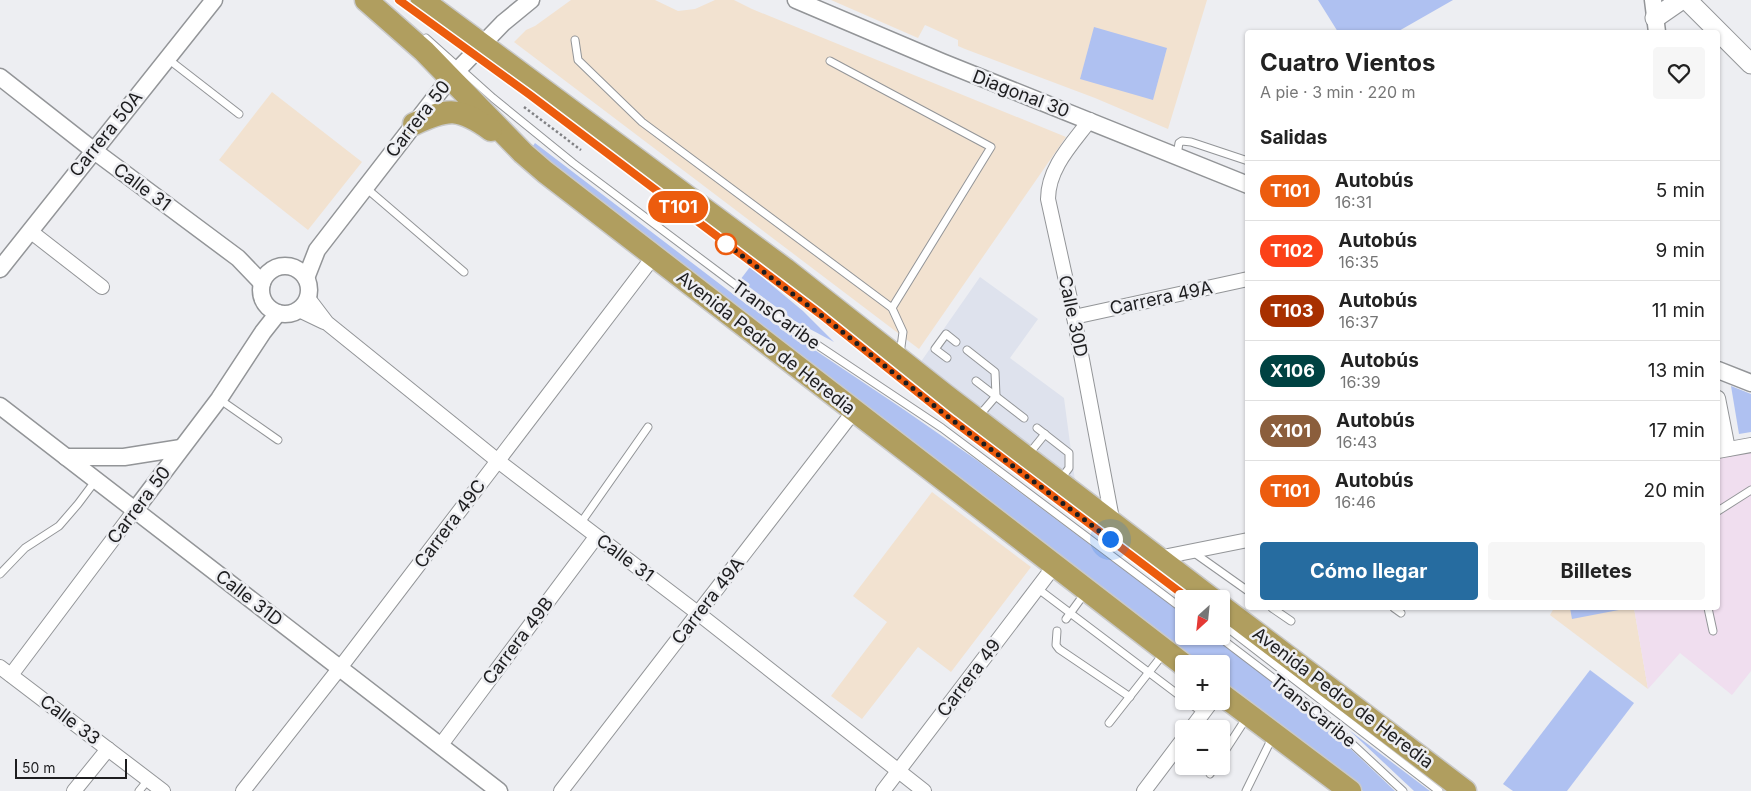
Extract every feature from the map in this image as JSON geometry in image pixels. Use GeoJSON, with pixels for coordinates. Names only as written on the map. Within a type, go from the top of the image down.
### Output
{"type":"FeatureCollection","features":[{"type":"Feature","properties":{"kind":"highway","name":"Avenida Pedro de Heredia"},"geometry":{"type":"LineString","coordinates":[[366,0],[455,73],[523,153],[545,172],[1175,658]]}},
{"type":"Feature","properties":{"kind":"highway"},"geometry":{"type":"LineString","coordinates":[[422,0],[478,49],[785,269],[976,420],[1200,590]]}},
{"type":"Feature","properties":{"kind":"highway"},"geometry":{"type":"LineString","coordinates":[[414,124],[446,112],[463,114],[476,120],[523,153]]}},
{"type":"Feature","properties":{"kind":"highway","name":"Avenida Pedro de Heredia"},"geometry":{"type":"LineString","coordinates":[[1230,613],[1465,791]]}},
{"type":"Feature","properties":{"kind":"highway"},"geometry":{"type":"LineString","coordinates":[[1230,701],[1350,791]]}},
{"type":"Feature","properties":{"kind":"main road"},"geometry":{"type":"LineString","coordinates":[[1655,17],[1682,0]]}},
{"type":"Feature","properties":{"kind":"main road"},"geometry":{"type":"LineString","coordinates":[[1687,0],[1717,30]]}},
{"type":"Feature","properties":{"kind":"main road"},"geometry":{"type":"LineString","coordinates":[[1720,33],[1751,64]]}},
{"type":"Feature","properties":{"kind":"street","name":"Carrera 50A"},"geometry":{"type":"LineString","coordinates":[[0,269],[214,0]]}},
{"type":"Feature","properties":{"kind":"street","name":"Carrera 50"},"geometry":{"type":"LineString","coordinates":[[306,278],[317,250],[455,73],[503,23],[530,0]]}},
{"type":"Feature","properties":{"kind":"street","name":"Diagonal 30"},"geometry":{"type":"LineString","coordinates":[[796,0],[942,62],[1245,184]]}},
{"type":"Feature","properties":{"kind":"street","name":"Calle 31"},"geometry":{"type":"LineString","coordinates":[[1,79],[238,258],[262,282]]}},
{"type":"Feature","properties":{"kind":"street","name":"Calle 30D"},"geometry":{"type":"LineString","coordinates":[[1090,120],[1068,149],[1051,178],[1048,188],[1048,199],[1074,316],[1113,524]]}},
{"type":"Feature","properties":{"kind":"street"},"geometry":{"type":"LineString","coordinates":[[30,231],[102,287]]}},
{"type":"Feature","properties":{"kind":"street","name":"Carrera 50"},"geometry":{"type":"LineString","coordinates":[[279,267],[317,250]]}},
{"type":"Feature","properties":{"kind":"street","name":"Carrera 49C"},"geometry":{"type":"LineString","coordinates":[[249,789],[654,256]]}},
{"type":"Feature","properties":{"kind":"street","name":"Calle 31"},"geometry":{"type":"LineString","coordinates":[[238,258],[279,267]]}},
{"type":"Feature","properties":{"kind":"street"},"geometry":{"type":"LineString","coordinates":[[279,267],[296,269],[306,278],[310,288],[304,304],[289,315],[272,310],[261,295],[262,282],[267,274],[279,267]]}},
{"type":"Feature","properties":{"kind":"street","name":"Carrera 49A"},"geometry":{"type":"LineString","coordinates":[[1074,316],[1245,280]]}},
{"type":"Feature","properties":{"kind":"street","name":"Calle 31"},"geometry":{"type":"LineString","coordinates":[[304,304],[498,462],[699,614],[924,791]]}},
{"type":"Feature","properties":{"kind":"street","name":"Carrera 50"},"geometry":{"type":"LineString","coordinates":[[5,671],[135,510],[219,399],[263,332],[272,310]]}},
{"type":"Feature","properties":{"kind":"street"},"geometry":{"type":"LineString","coordinates":[[1720,371],[1751,383]]}},
{"type":"Feature","properties":{"kind":"street","name":"Calle 31D"},"geometry":{"type":"LineString","coordinates":[[0,406],[498,791]]}},
{"type":"Feature","properties":{"kind":"street","name":"Carrera 49A"},"geometry":{"type":"LineString","coordinates":[[562,791],[854,411]]}},
{"type":"Feature","properties":{"kind":"street"},"geometry":{"type":"LineString","coordinates":[[1720,419],[1723,450],[1751,445]]}},
{"type":"Feature","properties":{"kind":"street"},"geometry":{"type":"LineString","coordinates":[[66,457],[124,457],[181,448]]}},
{"type":"Feature","properties":{"kind":"street","name":"Carrera 49B"},"geometry":{"type":"LineString","coordinates":[[440,746],[596,537]]}},
{"type":"Feature","properties":{"kind":"street"},"geometry":{"type":"LineString","coordinates":[[1158,558],[1245,541]]}},
{"type":"Feature","properties":{"kind":"street","name":"Carrera 49"},"geometry":{"type":"LineString","coordinates":[[883,791],[1055,565]]}},
{"type":"Feature","properties":{"kind":"street","name":"Calle 33"},"geometry":{"type":"LineString","coordinates":[[5,671],[163,791]]}},
{"type":"Feature","properties":{"kind":"street"},"geometry":{"type":"LineString","coordinates":[[1198,720],[1205,710]]}},
{"type":"Feature","properties":{"kind":"street"},"geometry":{"type":"LineString","coordinates":[[74,791],[108,750]]}},
{"type":"Feature","properties":{"kind":"street"},"geometry":{"type":"LineString","coordinates":[[1144,791],[1175,750]]}},
{"type":"Feature","properties":{"kind":"lane","name":"TransCaribe"},"geometry":{"type":"LineString","coordinates":[[399,0],[478,49],[522,89],[782,286],[952,420],[1177,590]]}},
{"type":"Feature","properties":{"kind":"lane","name":"TransCaribe"},"geometry":{"type":"LineString","coordinates":[[421,33],[455,73],[573,163],[821,348],[942,428],[1175,603]]}},
{"type":"Feature","properties":{"kind":"lane"},"geometry":{"type":"LineString","coordinates":[[575,40],[578,60],[642,122],[892,308],[903,332],[899,359]]}},
{"type":"Feature","properties":{"kind":"lane"},"geometry":{"type":"LineString","coordinates":[[167,58],[239,114]]}},
{"type":"Feature","properties":{"kind":"lane"},"geometry":{"type":"LineString","coordinates":[[830,61],[991,146],[892,308]]}},
{"type":"Feature","properties":{"kind":"lane"},"geometry":{"type":"LineString","coordinates":[[1177,156],[1179,143],[1182,141],[1191,142],[1245,160]]}},
{"type":"Feature","properties":{"kind":"lane"},"geometry":{"type":"LineString","coordinates":[[366,188],[464,272]]}},
{"type":"Feature","properties":{"kind":"lane"},"geometry":{"type":"LineString","coordinates":[[947,358],[934,349],[946,334],[956,342]]}},
{"type":"Feature","properties":{"kind":"lane"},"geometry":{"type":"LineString","coordinates":[[968,350],[994,372],[996,396],[976,420]]}},
{"type":"Feature","properties":{"kind":"lane"},"geometry":{"type":"LineString","coordinates":[[976,381],[1024,418]]}},
{"type":"Feature","properties":{"kind":"lane"},"geometry":{"type":"LineString","coordinates":[[219,399],[278,440]]}},
{"type":"Feature","properties":{"kind":"lane"},"geometry":{"type":"LineString","coordinates":[[580,524],[648,427]]}},
{"type":"Feature","properties":{"kind":"lane"},"geometry":{"type":"LineString","coordinates":[[1037,428],[1069,453],[1069,468],[1058,482]]}},
{"type":"Feature","properties":{"kind":"lane"},"geometry":{"type":"LineString","coordinates":[[1026,458],[1045,434]]}},
{"type":"Feature","properties":{"kind":"lane"},"geometry":{"type":"LineString","coordinates":[[0,574],[25,548],[59,526],[96,480]]}},
{"type":"Feature","properties":{"kind":"lane"},"geometry":{"type":"LineString","coordinates":[[1720,510],[1751,490]]}},
{"type":"Feature","properties":{"kind":"lane"},"geometry":{"type":"LineString","coordinates":[[1191,550],[1245,588]]}},
{"type":"Feature","properties":{"kind":"lane"},"geometry":{"type":"LineString","coordinates":[[1037,588],[1068,616],[1175,692]]}},
{"type":"Feature","properties":{"kind":"lane"},"geometry":{"type":"LineString","coordinates":[[1068,616],[1087,590]]}},
{"type":"Feature","properties":{"kind":"lane"},"geometry":{"type":"LineString","coordinates":[[1275,610],[1291,621]]}},
{"type":"Feature","properties":{"kind":"lane"},"geometry":{"type":"LineString","coordinates":[[1397,610],[1401,613]]}},
{"type":"Feature","properties":{"kind":"lane"},"geometry":{"type":"LineString","coordinates":[[1708,610],[1713,632]]}},
{"type":"Feature","properties":{"kind":"lane","name":"TransCaribe"},"geometry":{"type":"LineString","coordinates":[[1230,630],[1439,791]]}},
{"type":"Feature","properties":{"kind":"lane"},"geometry":{"type":"LineString","coordinates":[[1057,631],[1056,644],[1059,649],[1130,697]]}},
{"type":"Feature","properties":{"kind":"lane","name":"TransCaribe"},"geometry":{"type":"LineString","coordinates":[[1230,645],[1319,713],[1404,791]]}},
{"type":"Feature","properties":{"kind":"lane"},"geometry":{"type":"LineString","coordinates":[[1109,723],[1166,651]]}},
{"type":"Feature","properties":{"kind":"lane"},"geometry":{"type":"LineString","coordinates":[[1199,710],[1203,713]]}},
{"type":"Feature","properties":{"kind":"lane"},"geometry":{"type":"LineString","coordinates":[[1230,744],[1249,715]]}},
{"type":"Feature","properties":{"kind":"lane"},"geometry":{"type":"LineString","coordinates":[[1246,791],[1274,734]]}},
{"type":"Feature","properties":{"kind":"lane"},"geometry":{"type":"LineString","coordinates":[[139,791],[148,780]]}},
{"type":"Feature","properties":{"kind":"path"},"geometry":{"type":"LineString","coordinates":[[521,105],[581,150]]}},
{"type":"Feature","properties":{"kind":"shaded area"},"geometry":{"type":"Polygon","coordinates":[[[571,0],[655,0],[678,11],[695,9],[715,0],[734,0],[1066,137],[919,349],[514,42],[526,30],[535,26],[571,0]]]}},
{"type":"Feature","properties":{"kind":"shaded area"},"geometry":{"type":"Polygon","coordinates":[[[831,0],[1207,0],[1168,129],[1095,98],[965,49],[958,46],[958,40],[925,25],[918,38],[831,0]]]}},
{"type":"Feature","properties":{"kind":"shaded area"},"geometry":{"type":"Polygon","coordinates":[[[1318,0],[1453,0],[1400,30],[1337,30],[1318,0]]]}},
{"type":"Feature","properties":{"kind":"shaded area"},"geometry":{"type":"Polygon","coordinates":[[[1094,27],[1167,48],[1153,100],[1080,79],[1094,27]]]}},
{"type":"Feature","properties":{"kind":"shaded area"},"geometry":{"type":"Polygon","coordinates":[[[272,92],[362,162],[308,230],[219,160],[272,92]]]}},
{"type":"Feature","properties":{"kind":"shaded area"},"geometry":{"type":"Polygon","coordinates":[[[535,143],[746,304],[978,461],[1175,608],[1175,645],[1224,645],[1314,714],[1395,791],[1363,791],[1230,689],[1230,655],[1186,655],[1073,569],[948,468],[530,150],[535,143]]]}},
{"type":"Feature","properties":{"kind":"shaded area"},"geometry":{"type":"Polygon","coordinates":[[[750,267],[803,311],[834,342],[795,321],[740,280],[750,267]]]}},
{"type":"Feature","properties":{"kind":"shaded area"},"geometry":{"type":"Polygon","coordinates":[[[980,277],[1038,319],[1010,358],[1064,398],[1075,481],[920,363],[980,277]]]}},
{"type":"Feature","properties":{"kind":"shaded area"},"geometry":{"type":"Polygon","coordinates":[[[1731,386],[1751,394],[1751,432],[1739,434],[1731,386]]]}},
{"type":"Feature","properties":{"kind":"shaded area"},"geometry":{"type":"Polygon","coordinates":[[[1751,453],[1751,671],[1732,695],[1680,653],[1648,689],[1634,610],[1720,610],[1720,458],[1751,453]]]}},
{"type":"Feature","properties":{"kind":"shaded area"},"geometry":{"type":"Polygon","coordinates":[[[932,492],[1031,567],[951,672],[918,647],[862,719],[831,696],[887,622],[853,596],[932,492]]]}},
{"type":"Feature","properties":{"kind":"shaded area"},"geometry":{"type":"Polygon","coordinates":[[[1553,610],[1634,610],[1648,689],[1550,615],[1553,610]]]}},
{"type":"Feature","properties":{"kind":"shaded area"},"geometry":{"type":"Polygon","coordinates":[[[1570,610],[1619,610],[1572,619],[1570,610]]]}},
{"type":"Feature","properties":{"kind":"shaded area"},"geometry":{"type":"Polygon","coordinates":[[[1590,670],[1634,703],[1567,791],[1513,791],[1503,784],[1590,670]]]}},
{"type":"Feature","properties":{"kind":"shaded area"},"geometry":{"type":"Polygon","coordinates":[[[1349,730],[1430,791],[1414,791],[1349,730]]]}},
{"type":"Feature","properties":{"kind":"bus line","name":"T101"},"geometry":{"type":"LineString","coordinates":[[399,0],[514,83],[820,314],[952,420],[1177,590]]}},
{"type":"Feature","properties":{"kind":"route"},"geometry":{"type":"LineString","coordinates":[[726,244],[720,239],[834,325],[952,420],[1110,539]]}}]}
